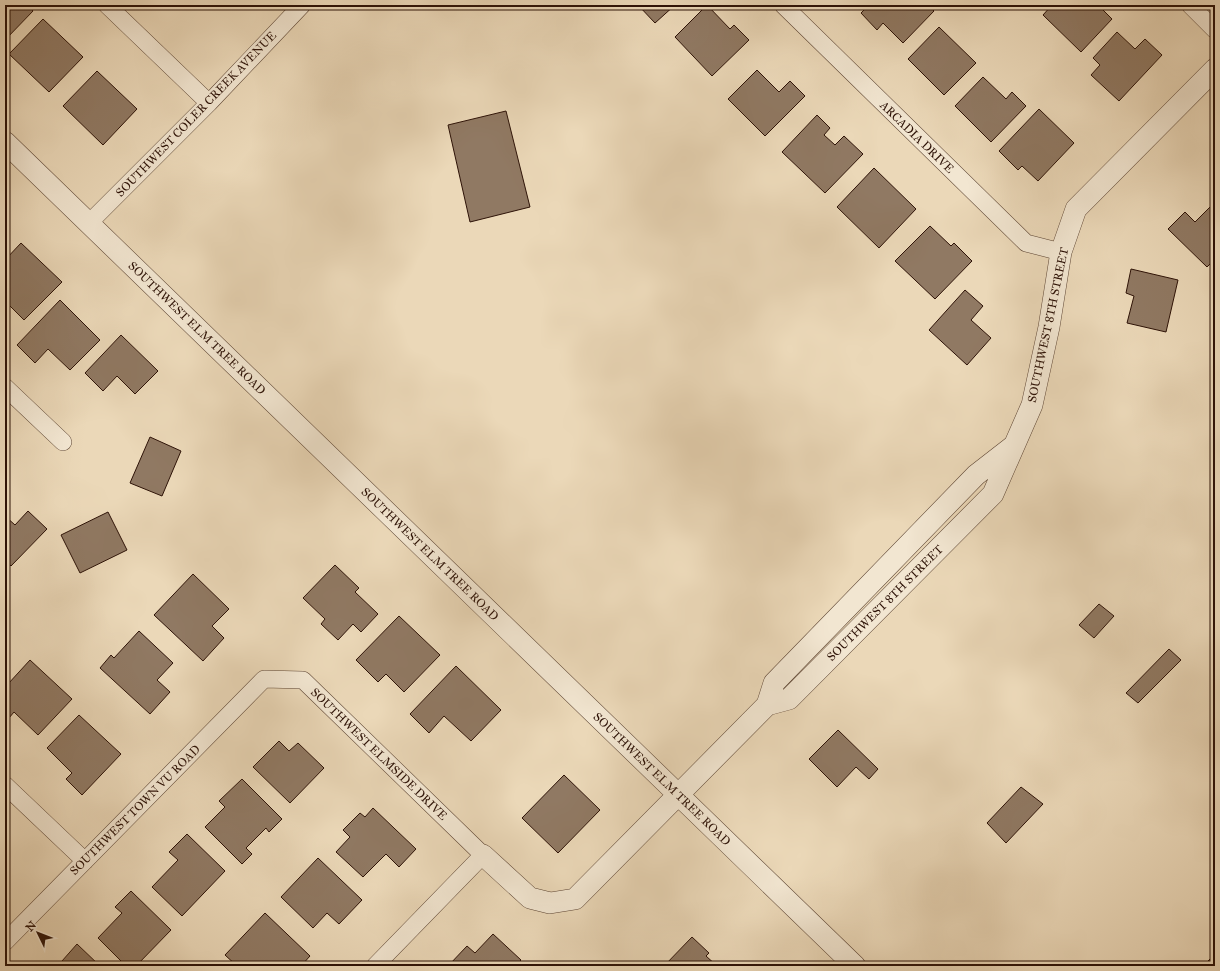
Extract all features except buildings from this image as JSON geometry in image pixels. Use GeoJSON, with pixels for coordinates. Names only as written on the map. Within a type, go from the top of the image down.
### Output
{"type":"FeatureCollection","features":[{"type":"Feature","properties":{"kind":"street"},"geometry":{"type":"LineString","coordinates":[[107,5],[209,103]]}},
{"type":"Feature","properties":{"kind":"street","name":"SOUTHWEST COLER CREEK AVENUE"},"geometry":{"type":"LineString","coordinates":[[89,222],[209,103],[302,5]]}},
{"type":"Feature","properties":{"kind":"street","name":"ARCADIA DRIVE"},"geometry":{"type":"LineString","coordinates":[[783,5],[1026,243],[1061,252]]}},
{"type":"Feature","properties":{"kind":"street"},"geometry":{"type":"LineString","coordinates":[[1190,5],[1215,30]]}},
{"type":"Feature","properties":{"kind":"street","name":"SOUTHWEST 8TH STREET"},"geometry":{"type":"LineString","coordinates":[[483,855],[530,898],[550,903],[575,900],[767,705],[774,683],[976,476],[1014,446],[1032,405],[1049,327],[1061,252],[1076,209],[1215,69]]}},
{"type":"Feature","properties":{"kind":"street","name":"SOUTHWEST ELM TREE ROAD"},"geometry":{"type":"LineString","coordinates":[[5,142],[855,966]]}},
{"type":"Feature","properties":{"kind":"street"},"geometry":{"type":"LineString","coordinates":[[5,387],[64,442]]}},
{"type":"Feature","properties":{"kind":"street","name":"SOUTHWEST ELMSIDE DRIVE"},"geometry":{"type":"LineString","coordinates":[[264,679],[303,680],[483,855]]}},
{"type":"Feature","properties":{"kind":"street","name":"SOUTHWEST TOWN VU ROAD"},"geometry":{"type":"LineString","coordinates":[[5,942],[264,679]]}},
{"type":"Feature","properties":{"kind":"street"},"geometry":{"type":"LineString","coordinates":[[5,785],[85,861]]}},
{"type":"Feature","properties":{"kind":"street"},"geometry":{"type":"LineString","coordinates":[[375,966],[483,855]]}}]}
